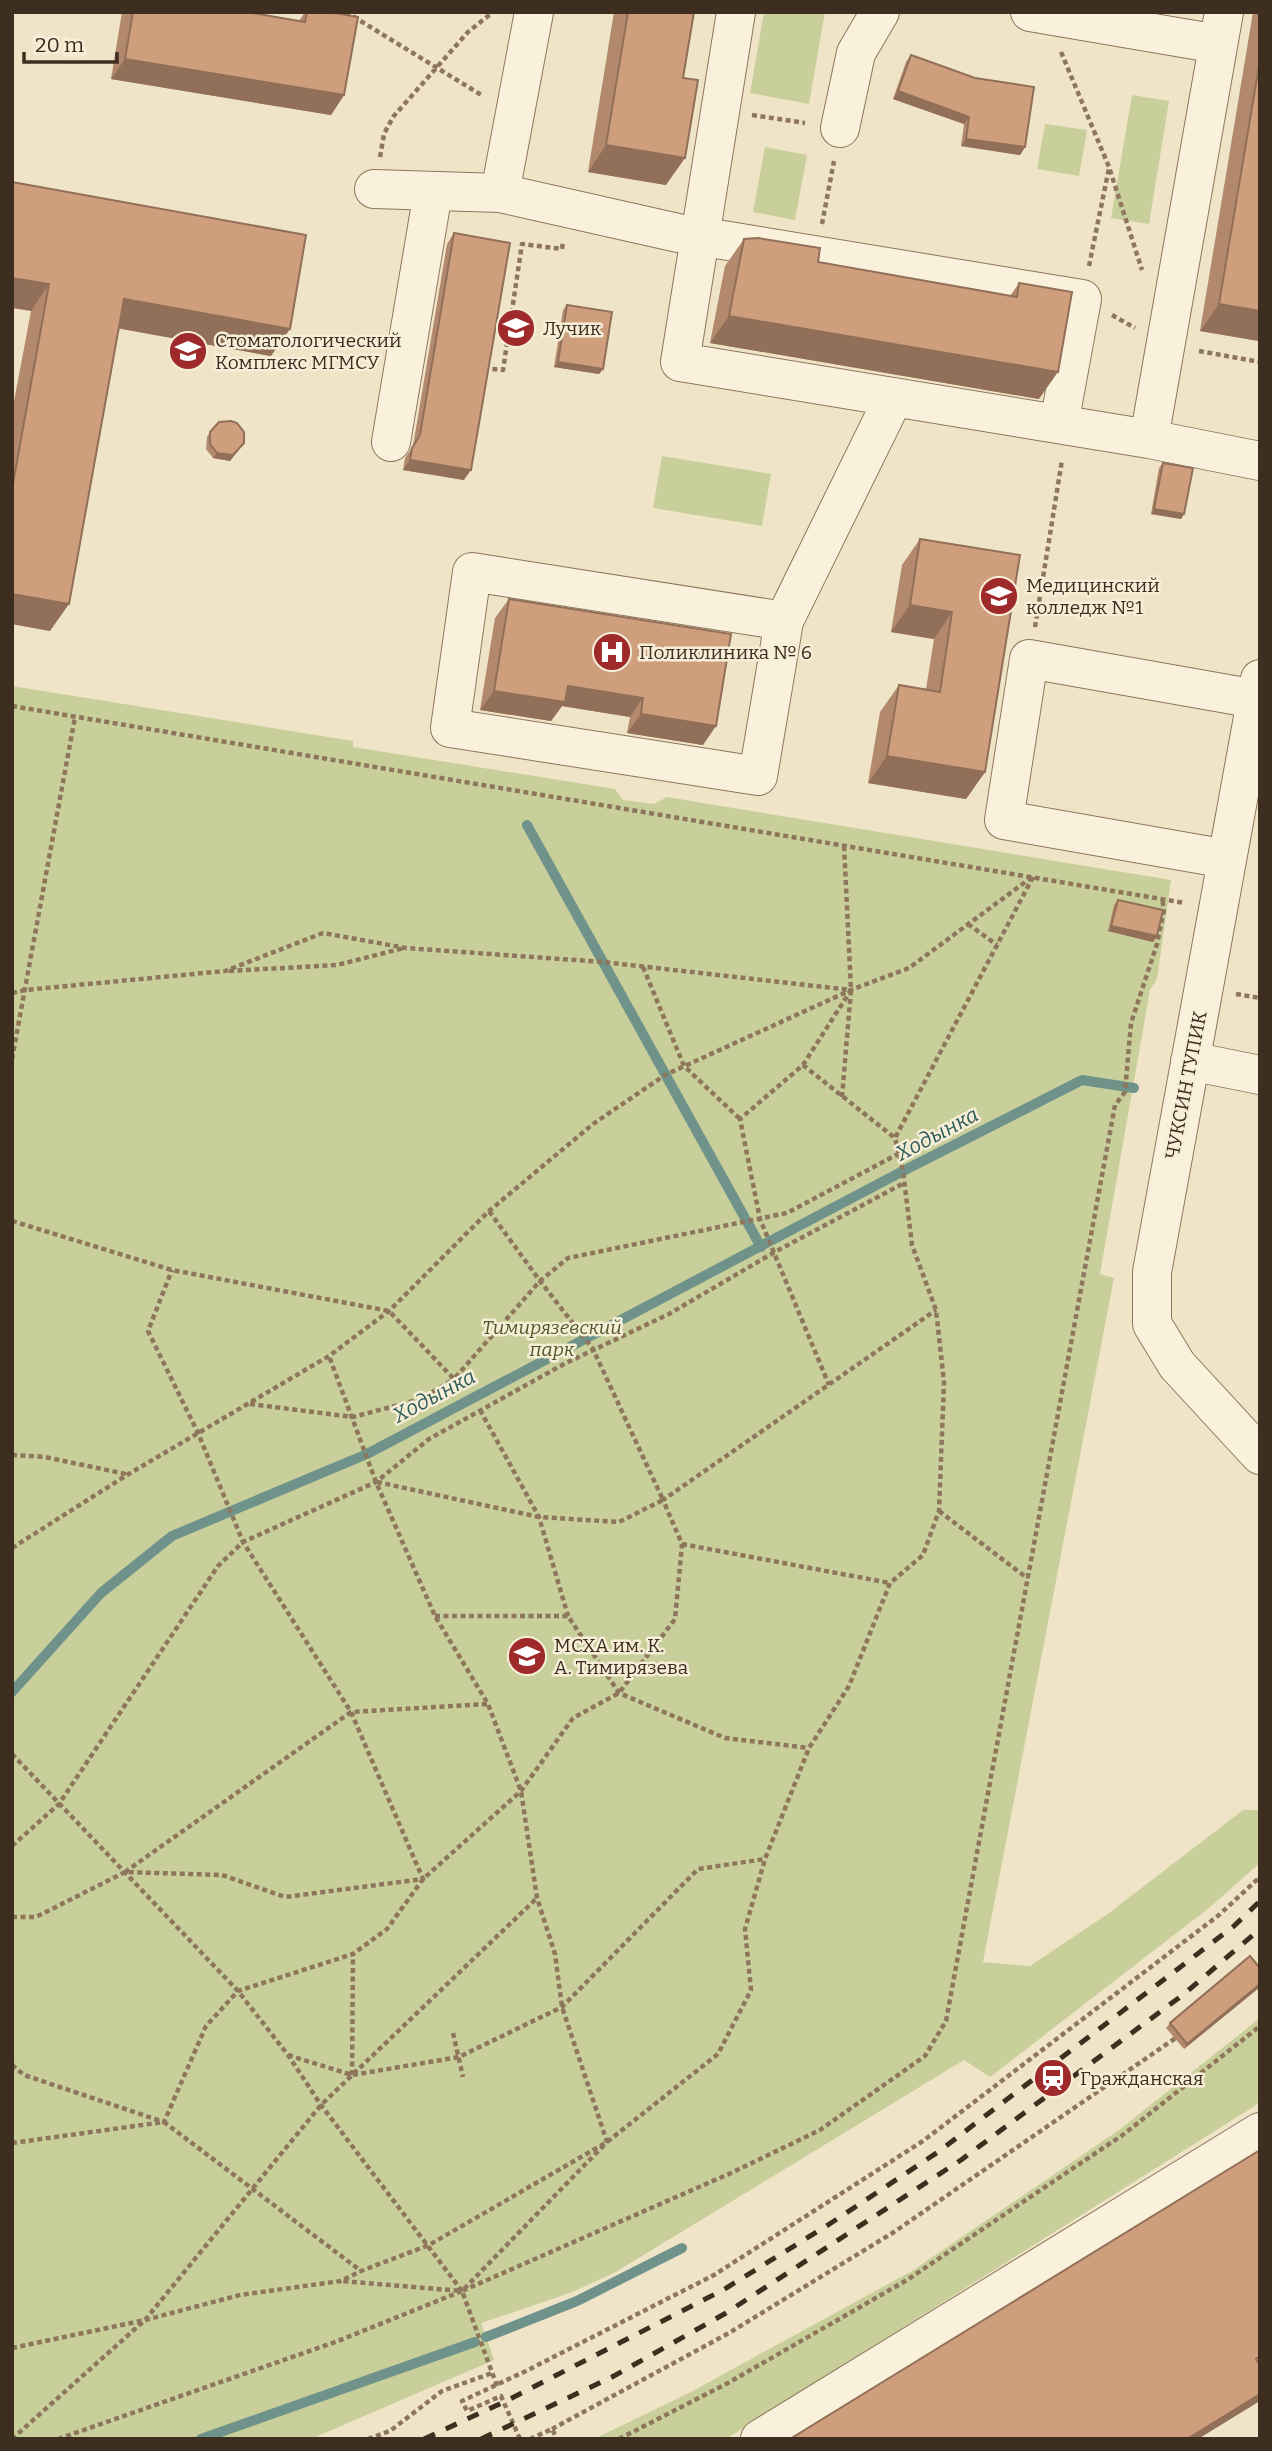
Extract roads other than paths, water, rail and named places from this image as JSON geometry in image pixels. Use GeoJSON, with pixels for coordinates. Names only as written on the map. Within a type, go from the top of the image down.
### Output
{"type":"FeatureCollection","features":[{"type":"Feature","properties":{"kind":"street"},"geometry":{"type":"LineString","coordinates":[[500,193],[534,12]]}},
{"type":"Feature","properties":{"kind":"street"},"geometry":{"type":"LineString","coordinates":[[736,12],[720,110],[688,235],[680,362],[894,397],[1061,441],[1149,439],[1260,461]]}},
{"type":"Feature","properties":{"kind":"street"},"geometry":{"type":"LineString","coordinates":[[840,128],[856,53],[880,12]]}},
{"type":"Feature","properties":{"kind":"street"},"geometry":{"type":"LineString","coordinates":[[1038,14],[1221,28],[1149,439]]}},
{"type":"Feature","properties":{"kind":"street"},"geometry":{"type":"LineString","coordinates":[[377,189],[500,193],[688,235],[1082,299],[1061,441]]}},
{"type":"Feature","properties":{"kind":"street"},"geometry":{"type":"LineString","coordinates":[[391,442],[433,192]]}},
{"type":"Feature","properties":{"kind":"street"},"geometry":{"type":"LineString","coordinates":[[784,621],[472,572],[450,728],[758,776],[784,621],[894,397]]}},
{"type":"Feature","properties":{"kind":"street"},"geometry":{"type":"LineString","coordinates":[[1240,839],[1004,820],[1029,659],[1258,689]]}},
{"type":"Feature","properties":{"kind":"street","name":"ЧУКСИН ТУПИК"},"geometry":{"type":"LineString","coordinates":[[1258,689],[1240,839],[1191,1061],[1152,1272],[1152,1324],[1177,1365],[1260,1455]]}},
{"type":"Feature","properties":{"kind":"street"},"geometry":{"type":"LineString","coordinates":[[1191,1061],[1260,1075]]}},
{"type":"Feature","properties":{"kind":"street"},"geometry":{"type":"LineString","coordinates":[[760,2439],[1260,2132]]}},
{"type":"Feature","properties":{"kind":"waterway"},"geometry":{"type":"LineString","coordinates":[[527,825],[761,1247]]}},
{"type":"Feature","properties":{"kind":"waterway","name":"Ходынка"},"geometry":{"type":"LineString","coordinates":[[12,1692],[101,1593],[172,1536],[367,1454],[903,1171],[1082,1080],[1134,1088]]}},
{"type":"Feature","properties":{"kind":"waterway"},"geometry":{"type":"LineString","coordinates":[[486,2337],[577,2301],[682,2248]]}},
{"type":"Feature","properties":{"kind":"waterway"},"geometry":{"type":"LineString","coordinates":[[201,2439],[475,2342]]}},
{"type":"Feature","properties":{"kind":"railway"},"geometry":{"type":"LineString","coordinates":[[424,2439],[504,2402],[723,2290],[828,2225],[938,2152],[1234,1926],[1260,1901]]}},
{"type":"Feature","properties":{"kind":"railway"},"geometry":{"type":"LineString","coordinates":[[481,2439],[612,2377],[726,2313],[961,2160],[1184,1994],[1260,1929]]}},
{"type":"Feature","properties":{"kind":"place","name":"Лучик"},"geometry":{"type":"Point","coordinates":[516,328]}},
{"type":"Feature","properties":{"kind":"place","name":"Стоматологический Комплекс МГМСУ"},"geometry":{"type":"Point","coordinates":[188,351]}},
{"type":"Feature","properties":{"kind":"place","name":"Медицинский колледж №1"},"geometry":{"type":"Point","coordinates":[999,596]}},
{"type":"Feature","properties":{"kind":"place","name":"Поликлиника № 6"},"geometry":{"type":"Point","coordinates":[612,652]}},
{"type":"Feature","properties":{"kind":"place","name":"МСХА им. К. А. Тимирязева"},"geometry":{"type":"Point","coordinates":[527,1656]}},
{"type":"Feature","properties":{"kind":"place","name":"Гражданская"},"geometry":{"type":"Point","coordinates":[1053,2078]}},
{"type":"Feature","properties":{"kind":"park label","name":"Тимирязевский парк"},"geometry":{"type":"Point","coordinates":[552,1338]}}]}
